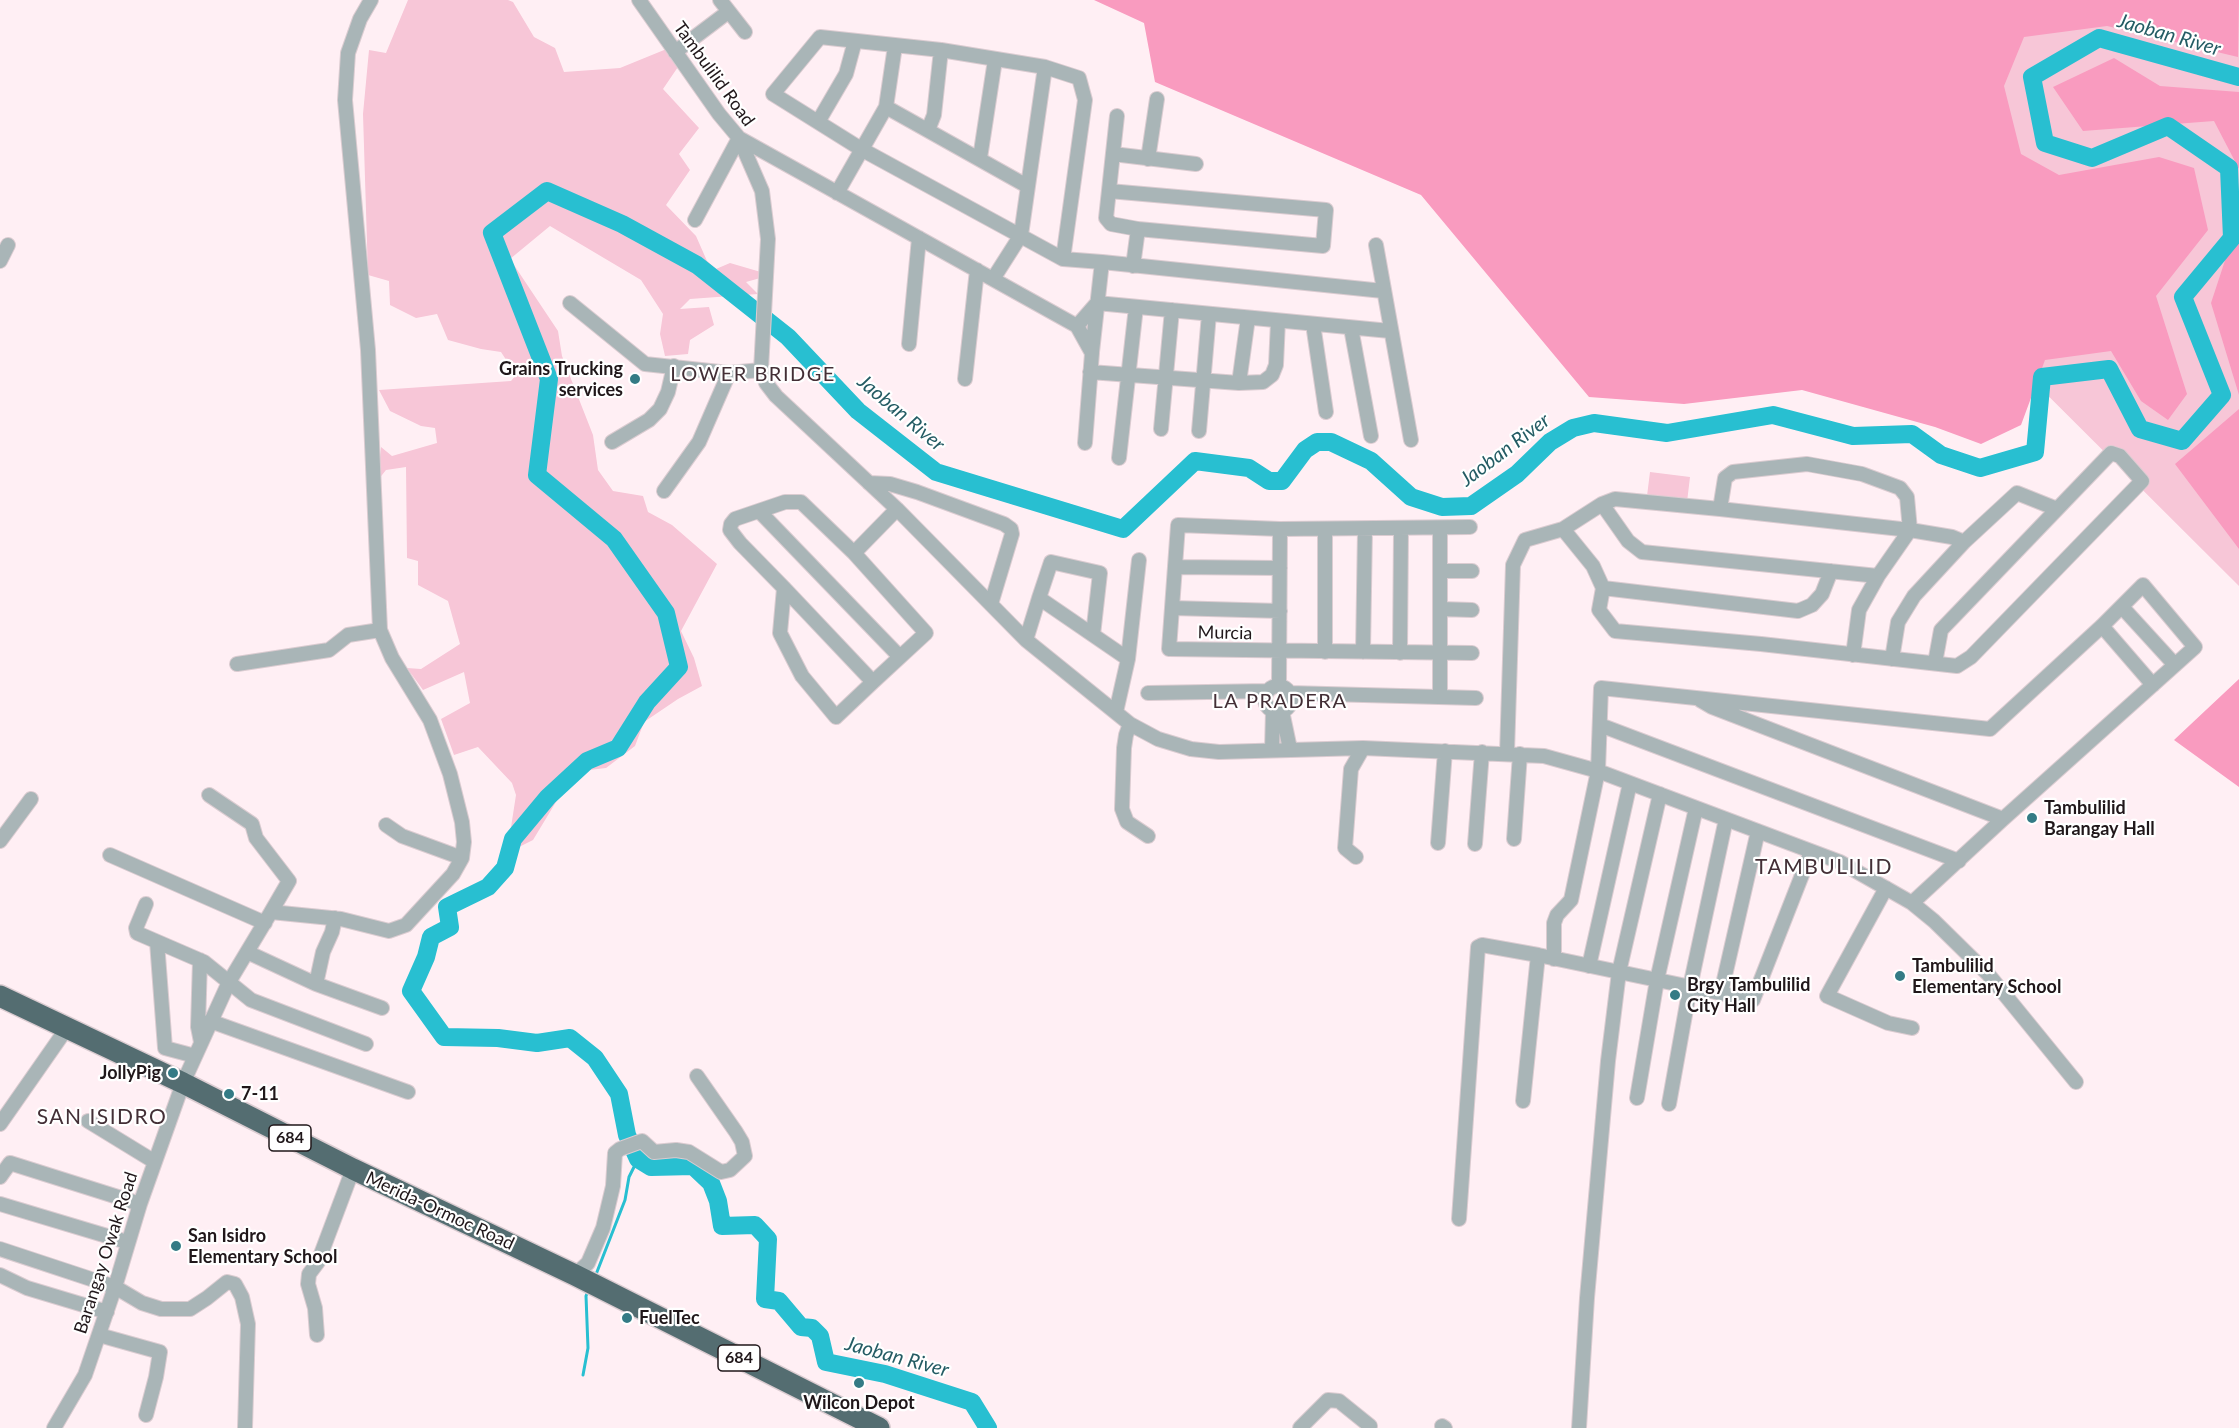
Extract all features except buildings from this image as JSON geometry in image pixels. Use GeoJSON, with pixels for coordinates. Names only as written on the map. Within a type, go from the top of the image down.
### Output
{"type":"FeatureCollection","features":[{"type":"Feature","properties":{"kind":"highway","name":"Merida-Ormoc Road"},"geometry":{"type":"LineString","coordinates":[[0,996],[183,1083],[352,1169],[585,1280],[879,1428]]}},
{"type":"Feature","properties":{"kind":"street"},"geometry":{"type":"LineString","coordinates":[[110,855],[268,918],[335,918],[389,931],[406,925],[453,874],[462,858],[464,842],[462,822],[442,753],[430,720],[392,658],[380,630],[368,350],[345,100],[348,53],[360,19],[371,0]]}},
{"type":"Feature","properties":{"kind":"street","name":"Tambulilid Road"},"geometry":{"type":"LineString","coordinates":[[639,0],[739,138],[762,191],[768,239],[761,370]]}},
{"type":"Feature","properties":{"kind":"street"},"geometry":{"type":"LineString","coordinates":[[720,0],[745,32]]}},
{"type":"Feature","properties":{"kind":"street"},"geometry":{"type":"LineString","coordinates":[[675,52],[728,12]]}},
{"type":"Feature","properties":{"kind":"street"},"geometry":{"type":"LineString","coordinates":[[1064,259],[1084,100],[1080,78],[1045,67],[941,50],[820,37],[773,94],[861,149],[1064,259],[1383,291]]}},
{"type":"Feature","properties":{"kind":"street"},"geometry":{"type":"LineString","coordinates":[[819,122],[846,74],[855,41]]}},
{"type":"Feature","properties":{"kind":"street"},"geometry":{"type":"LineString","coordinates":[[837,193],[886,107],[895,46]]}},
{"type":"Feature","properties":{"kind":"street"},"geometry":{"type":"LineString","coordinates":[[928,130],[934,115],[941,50]]}},
{"type":"Feature","properties":{"kind":"street"},"geometry":{"type":"LineString","coordinates":[[980,159],[995,60]]}},
{"type":"Feature","properties":{"kind":"street"},"geometry":{"type":"LineString","coordinates":[[993,279],[1021,235],[1045,67]]}},
{"type":"Feature","properties":{"kind":"street"},"geometry":{"type":"LineString","coordinates":[[1148,159],[1156,99]]}},
{"type":"Feature","properties":{"kind":"street"},"geometry":{"type":"LineString","coordinates":[[886,107],[1028,186]]}},
{"type":"Feature","properties":{"kind":"street"},"geometry":{"type":"LineString","coordinates":[[1109,191],[1326,210],[1323,246],[1138,229],[1111,224],[1106,218],[1117,116]]}},
{"type":"Feature","properties":{"kind":"street"},"geometry":{"type":"LineString","coordinates":[[695,220],[739,138],[1077,326],[1092,353]]}},
{"type":"Feature","properties":{"kind":"street"},"geometry":{"type":"LineString","coordinates":[[1113,154],[1196,164]]}},
{"type":"Feature","properties":{"kind":"street"},"geometry":{"type":"LineString","coordinates":[[1133,266],[1138,229]]}},
{"type":"Feature","properties":{"kind":"street"},"geometry":{"type":"LineString","coordinates":[[909,344],[919,238]]}},
{"type":"Feature","properties":{"kind":"street"},"geometry":{"type":"LineString","coordinates":[[0,261],[8,245]]}},
{"type":"Feature","properties":{"kind":"street"},"geometry":{"type":"LineString","coordinates":[[1376,245],[1411,440]]}},
{"type":"Feature","properties":{"kind":"street"},"geometry":{"type":"LineString","coordinates":[[1085,443],[1102,262]]}},
{"type":"Feature","properties":{"kind":"street"},"geometry":{"type":"LineString","coordinates":[[965,379],[977,270]]}},
{"type":"Feature","properties":{"kind":"street"},"geometry":{"type":"LineString","coordinates":[[570,303],[645,364],[729,373],[761,370],[766,383],[776,396],[897,509],[1026,640],[1130,724],[1158,739],[1191,749],[1219,752],[1363,748],[1544,756],[1598,771],[1660,794],[1840,862],[1912,903],[1934,921],[1988,974],[2076,1082]]}},
{"type":"Feature","properties":{"kind":"street"},"geometry":{"type":"LineString","coordinates":[[1077,326],[1097,303]]}},
{"type":"Feature","properties":{"kind":"street"},"geometry":{"type":"LineString","coordinates":[[1097,303],[1390,331]]}},
{"type":"Feature","properties":{"kind":"street"},"geometry":{"type":"LineString","coordinates":[[1119,458],[1136,307]]}},
{"type":"Feature","properties":{"kind":"street"},"geometry":{"type":"LineString","coordinates":[[1161,429],[1172,310]]}},
{"type":"Feature","properties":{"kind":"street"},"geometry":{"type":"LineString","coordinates":[[1199,431],[1209,314]]}},
{"type":"Feature","properties":{"kind":"street"},"geometry":{"type":"LineString","coordinates":[[1239,382],[1248,318]]}},
{"type":"Feature","properties":{"kind":"street"},"geometry":{"type":"LineString","coordinates":[[1090,372],[1263,382],[1272,375],[1276,365],[1278,321]]}},
{"type":"Feature","properties":{"kind":"street"},"geometry":{"type":"LineString","coordinates":[[1313,324],[1326,412]]}},
{"type":"Feature","properties":{"kind":"street"},"geometry":{"type":"LineString","coordinates":[[1351,328],[1371,436]]}},
{"type":"Feature","properties":{"kind":"street"},"geometry":{"type":"LineString","coordinates":[[612,442],[649,420],[660,408],[668,392],[674,366]]}},
{"type":"Feature","properties":{"kind":"street"},"geometry":{"type":"LineString","coordinates":[[664,491],[699,442],[729,373]]}},
{"type":"Feature","properties":{"kind":"street"},"geometry":{"type":"LineString","coordinates":[[1563,529],[1593,566],[1603,588],[1599,610],[1615,631],[1761,644],[1957,666],[1971,657],[2142,481],[2120,456],[2111,453],[1941,630],[1935,663]]}},
{"type":"Feature","properties":{"kind":"street"},"geometry":{"type":"LineString","coordinates":[[1720,509],[1725,478],[1733,472],[1807,464],[1862,474],[1900,488],[1907,497],[1910,530],[1878,576],[1859,610],[1853,655]]}},
{"type":"Feature","properties":{"kind":"street"},"geometry":{"type":"LineString","coordinates":[[869,483],[890,484],[917,492],[1004,524],[1011,529],[1012,534],[991,604]]}},
{"type":"Feature","properties":{"kind":"street"},"geometry":{"type":"LineString","coordinates":[[1892,659],[1898,622],[1914,596],[1964,542],[2017,493],[2057,509]]}},
{"type":"Feature","properties":{"kind":"street"},"geometry":{"type":"LineString","coordinates":[[1514,839],[1513,564],[1525,540],[1563,529],[1602,504],[1615,500],[1910,530],[1952,537],[1964,542]]}},
{"type":"Feature","properties":{"kind":"street"},"geometry":{"type":"LineString","coordinates":[[784,588],[780,633],[802,676],[836,717],[926,633],[854,553],[801,502],[785,502],[735,519],[730,530],[873,682]]}},
{"type":"Feature","properties":{"kind":"street"},"geometry":{"type":"LineString","coordinates":[[1602,504],[1628,541],[1642,552],[1878,576]]}},
{"type":"Feature","properties":{"kind":"street"},"geometry":{"type":"LineString","coordinates":[[854,553],[897,509]]}},
{"type":"Feature","properties":{"kind":"street"},"geometry":{"type":"LineString","coordinates":[[759,511],[900,657]]}},
{"type":"Feature","properties":{"kind":"street"},"geometry":{"type":"LineString","coordinates":[[1280,611],[1172,608],[1178,525],[1280,529],[1470,527]]}},
{"type":"Feature","properties":{"kind":"street"},"geometry":{"type":"LineString","coordinates":[[1280,529],[1281,652],[1278,690],[1266,704],[1277,710],[1290,749]]}},
{"type":"Feature","properties":{"kind":"street"},"geometry":{"type":"LineString","coordinates":[[1325,529],[1325,652]]}},
{"type":"Feature","properties":{"kind":"street"},"geometry":{"type":"LineString","coordinates":[[1363,652],[1365,529]]}},
{"type":"Feature","properties":{"kind":"street"},"geometry":{"type":"LineString","coordinates":[[1400,653],[1401,529]]}},
{"type":"Feature","properties":{"kind":"street"},"geometry":{"type":"LineString","coordinates":[[1440,529],[1440,697]]}},
{"type":"Feature","properties":{"kind":"street"},"geometry":{"type":"LineString","coordinates":[[1116,712],[1128,659],[1139,560]]}},
{"type":"Feature","properties":{"kind":"street"},"geometry":{"type":"LineString","coordinates":[[1026,640],[1051,562],[1100,573],[1094,635]]}},
{"type":"Feature","properties":{"kind":"street"},"geometry":{"type":"LineString","coordinates":[[1175,567],[1280,568]]}},
{"type":"Feature","properties":{"kind":"street"},"geometry":{"type":"LineString","coordinates":[[1440,572],[1472,571]]}},
{"type":"Feature","properties":{"kind":"street"},"geometry":{"type":"LineString","coordinates":[[1603,588],[1798,611],[1812,605],[1822,594],[1831,571]]}},
{"type":"Feature","properties":{"kind":"street"},"geometry":{"type":"LineString","coordinates":[[1554,958],[1554,923],[1557,915],[1571,900],[1598,771],[1601,688],[1990,729],[2143,585],[2195,647],[1912,903]]}},
{"type":"Feature","properties":{"kind":"street"},"geometry":{"type":"LineString","coordinates":[[1039,598],[1128,659]]}},
{"type":"Feature","properties":{"kind":"street"},"geometry":{"type":"LineString","coordinates":[[2122,607],[2175,665]]}},
{"type":"Feature","properties":{"kind":"street","name":"Murcia"},"geometry":{"type":"LineString","coordinates":[[1172,608],[1169,649],[1472,653]]}},
{"type":"Feature","properties":{"kind":"street"},"geometry":{"type":"LineString","coordinates":[[1440,609],[1472,610]]}},
{"type":"Feature","properties":{"kind":"street"},"geometry":{"type":"LineString","coordinates":[[2102,626],[2153,684]]}},
{"type":"Feature","properties":{"kind":"street"},"geometry":{"type":"LineString","coordinates":[[237,664],[329,650],[348,635],[380,630]]}},
{"type":"Feature","properties":{"kind":"street"},"geometry":{"type":"LineString","coordinates":[[1272,750],[1277,710],[1290,701],[1278,690]]}},
{"type":"Feature","properties":{"kind":"street"},"geometry":{"type":"LineString","coordinates":[[1148,693],[1278,690],[1476,698]]}},
{"type":"Feature","properties":{"kind":"street"},"geometry":{"type":"LineString","coordinates":[[1697,698],[1712,707],[2003,819]]}},
{"type":"Feature","properties":{"kind":"street"},"geometry":{"type":"LineString","coordinates":[[1130,724],[1124,748],[1122,809],[1128,822],[1148,836]]}},
{"type":"Feature","properties":{"kind":"street"},"geometry":{"type":"LineString","coordinates":[[1600,725],[1959,861]]}},
{"type":"Feature","properties":{"kind":"street"},"geometry":{"type":"LineString","coordinates":[[1356,857],[1345,848],[1351,769],[1363,748]]}},
{"type":"Feature","properties":{"kind":"street"},"geometry":{"type":"LineString","coordinates":[[1438,843],[1445,751]]}},
{"type":"Feature","properties":{"kind":"street"},"geometry":{"type":"LineString","coordinates":[[1475,844],[1482,752]]}},
{"type":"Feature","properties":{"kind":"street"},"geometry":{"type":"LineString","coordinates":[[1589,966],[1630,783]]}},
{"type":"Feature","properties":{"kind":"street"},"geometry":{"type":"LineString","coordinates":[[1579,1428],[1587,1298],[1608,1061],[1619,972],[1660,794]]}},
{"type":"Feature","properties":{"kind":"street","name":"Barangay Owak Road"},"geometry":{"type":"LineString","coordinates":[[54,1428],[85,1375],[140,1204],[183,1083],[201,1041],[229,982],[289,881],[256,838],[252,825],[209,795]]}},
{"type":"Feature","properties":{"kind":"street"},"geometry":{"type":"LineString","coordinates":[[0,841],[31,799]]}},
{"type":"Feature","properties":{"kind":"street"},"geometry":{"type":"LineString","coordinates":[[1637,1098],[1657,980],[1696,808]]}},
{"type":"Feature","properties":{"kind":"street"},"geometry":{"type":"LineString","coordinates":[[1669,1104],[1690,987],[1726,819]]}},
{"type":"Feature","properties":{"kind":"street"},"geometry":{"type":"LineString","coordinates":[[386,825],[402,836],[462,858]]}},
{"type":"Feature","properties":{"kind":"street"},"geometry":{"type":"LineString","coordinates":[[1721,993],[1758,831]]}},
{"type":"Feature","properties":{"kind":"street"},"geometry":{"type":"LineString","coordinates":[[1459,1219],[1478,947],[1482,945],[1554,958],[1753,1000],[1811,852]]}},
{"type":"Feature","properties":{"kind":"street"},"geometry":{"type":"LineString","coordinates":[[1886,888],[1827,996],[1888,1023],[1912,1028]]}},
{"type":"Feature","properties":{"kind":"street"},"geometry":{"type":"LineString","coordinates":[[146,904],[136,931],[212,967],[251,1000],[366,1044]]}},
{"type":"Feature","properties":{"kind":"street"},"geometry":{"type":"LineString","coordinates":[[316,984],[323,952],[332,932],[335,918]]}},
{"type":"Feature","properties":{"kind":"street"},"geometry":{"type":"LineString","coordinates":[[157,942],[165,1048],[195,1056]]}},
{"type":"Feature","properties":{"kind":"street"},"geometry":{"type":"LineString","coordinates":[[247,952],[316,984],[382,1008]]}},
{"type":"Feature","properties":{"kind":"street"},"geometry":{"type":"LineString","coordinates":[[1523,1101],[1538,955]]}},
{"type":"Feature","properties":{"kind":"street"},"geometry":{"type":"LineString","coordinates":[[200,960],[198,1027],[201,1041]]}},
{"type":"Feature","properties":{"kind":"street"},"geometry":{"type":"LineString","coordinates":[[210,1021],[408,1092]]}},
{"type":"Feature","properties":{"kind":"street"},"geometry":{"type":"LineString","coordinates":[[0,1124],[67,1028]]}},
{"type":"Feature","properties":{"kind":"street"},"geometry":{"type":"LineString","coordinates":[[585,1280],[588,1263],[603,1228],[613,1186],[615,1153],[620,1149],[642,1141],[654,1152],[676,1150],[689,1152],[702,1158],[718,1172],[730,1170],[745,1156],[742,1142],[736,1132],[697,1076]]}},
{"type":"Feature","properties":{"kind":"street"},"geometry":{"type":"LineString","coordinates":[[88,1121],[155,1162]]}},
{"type":"Feature","properties":{"kind":"street"},"geometry":{"type":"LineString","coordinates":[[0,1177],[10,1162],[140,1204]]}},
{"type":"Feature","properties":{"kind":"street"},"geometry":{"type":"LineString","coordinates":[[317,1335],[315,1308],[308,1284],[309,1274],[318,1262],[352,1169]]}},
{"type":"Feature","properties":{"kind":"street"},"geometry":{"type":"LineString","coordinates":[[0,1204],[127,1242]]}},
{"type":"Feature","properties":{"kind":"street"},"geometry":{"type":"LineString","coordinates":[[0,1249],[115,1287],[142,1303],[161,1309],[190,1309],[227,1282],[235,1284],[242,1297],[248,1324],[245,1428]]}},
{"type":"Feature","properties":{"kind":"street"},"geometry":{"type":"LineString","coordinates":[[0,1275],[27,1288],[107,1312]]}},
{"type":"Feature","properties":{"kind":"street"},"geometry":{"type":"LineString","coordinates":[[99,1335],[160,1352],[146,1415]]}},
{"type":"Feature","properties":{"kind":"street"},"geometry":{"type":"LineString","coordinates":[[1300,1428],[1328,1400],[1339,1401],[1370,1427]]}},
{"type":"Feature","properties":{"kind":"shaded area"},"geometry":{"type":"Polygon","coordinates":[[[408,0],[508,0],[513,2],[534,37],[555,48],[564,72],[620,68],[669,48],[680,64],[663,89],[699,128],[679,154],[690,170],[666,205],[696,236],[707,261],[716,269],[730,263],[771,275],[746,282],[758,294],[690,299],[680,309],[709,307],[714,325],[690,340],[688,354],[665,356],[660,334],[663,314],[641,280],[550,226],[510,259],[558,331],[562,356],[593,435],[598,470],[613,491],[643,496],[648,512],[672,525],[717,564],[681,631],[694,658],[702,686],[644,722],[635,746],[606,768],[589,770],[565,787],[533,840],[507,853],[516,795],[512,783],[478,747],[454,755],[441,719],[470,703],[464,672],[423,690],[407,668],[421,669],[460,644],[448,601],[418,585],[418,561],[407,558],[406,467],[386,470],[378,480],[381,447],[392,456],[437,443],[435,428],[421,426],[390,411],[379,390],[511,381],[516,375],[501,352],[448,340],[437,314],[416,318],[390,305],[389,281],[368,275],[363,114],[369,50],[386,53],[408,0]]]}},
{"type":"Feature","properties":{"kind":"shaded area"},"geometry":{"type":"Polygon","coordinates":[[[1094,0],[2239,0],[2238,57],[2107,26],[2024,37],[2004,86],[2021,154],[2059,175],[2159,157],[2194,168],[2208,230],[2156,296],[2187,394],[2168,420],[2141,401],[2111,351],[2045,360],[2021,425],[1981,444],[1935,427],[1802,390],[1684,404],[1589,397],[1421,195],[1155,82],[1144,23],[1094,0]]]}},
{"type":"Feature","properties":{"kind":"shaded area"},"geometry":{"type":"Polygon","coordinates":[[[1994,0],[2239,0],[2239,586],[1951,299],[1994,0]]]}},
{"type":"Feature","properties":{"kind":"shaded area"},"geometry":{"type":"Polygon","coordinates":[[[2114,58],[2160,86],[2239,92],[2239,169],[2214,121],[2083,131],[2053,87],[2114,58]]]}},
{"type":"Feature","properties":{"kind":"shaded area"},"geometry":{"type":"Polygon","coordinates":[[[2239,218],[2239,395],[2211,303],[2239,218]]]}},
{"type":"Feature","properties":{"kind":"shaded area"},"geometry":{"type":"Polygon","coordinates":[[[2239,409],[2239,549],[2175,464],[2239,409]]]}},
{"type":"Feature","properties":{"kind":"shaded area"},"geometry":{"type":"Polygon","coordinates":[[[1650,472],[1690,477],[1687,502],[1647,496],[1650,472]]]}},
{"type":"Feature","properties":{"kind":"shaded area"},"geometry":{"type":"Polygon","coordinates":[[[2239,679],[2239,787],[2174,740],[2239,679]]]}},
{"type":"Feature","properties":{"kind":"waterway","name":"Jaoban River"},"geometry":{"type":"LineString","coordinates":[[988,1428],[972,1402],[885,1374],[826,1362],[820,1336],[812,1328],[801,1327],[779,1301],[765,1299],[768,1239],[755,1225],[722,1226],[718,1201],[711,1183],[693,1166],[651,1167],[638,1159],[627,1135],[619,1094],[595,1058],[570,1038],[537,1043],[498,1038],[444,1037],[411,991],[426,957],[431,937],[450,927],[447,907],[488,887],[505,868],[513,839],[548,797],[587,761],[618,748],[647,702],[679,667],[666,613],[614,539],[537,475],[549,379],[492,233],[547,191],[622,224],[697,265],[788,337],[858,411],[936,472],[1123,529],[1195,461],[1249,468],[1269,481],[1282,481],[1305,450],[1317,442],[1331,442],[1371,461],[1411,497],[1442,507],[1471,506],[1517,474],[1550,442],[1573,428],[1594,423],[1667,433],[1773,415],[1853,436],[1912,434],[1941,455],[1980,468],[2035,452],[2042,377],[2109,369],[2140,429],[2182,441],[2222,395],[2183,297],[2232,238],[2229,168],[2168,126],[2092,158],[2045,143],[2032,77],[2099,38],[2239,77]]}},
{"type":"Feature","properties":{"kind":"waterway"},"geometry":{"type":"LineString","coordinates":[[595,1277],[625,1200],[629,1177],[638,1159]]}},
{"type":"Feature","properties":{"kind":"waterway"},"geometry":{"type":"LineString","coordinates":[[583,1375],[588,1348],[586,1296],[588,1291]]}},
{"type":"Feature","properties":{"kind":"place","name":"Grains Trucking services"},"geometry":{"type":"Point","coordinates":[635,379]}},
{"type":"Feature","properties":{"kind":"place","name":"Tambulilid Barangay Hall"},"geometry":{"type":"Point","coordinates":[2032,818]}},
{"type":"Feature","properties":{"kind":"place","name":"Tambulilid Elementary School"},"geometry":{"type":"Point","coordinates":[1900,976]}},
{"type":"Feature","properties":{"kind":"place","name":"Brgy Tambulilid City Hall"},"geometry":{"type":"Point","coordinates":[1675,995]}},
{"type":"Feature","properties":{"kind":"place","name":"JollyPig"},"geometry":{"type":"Point","coordinates":[173,1073]}},
{"type":"Feature","properties":{"kind":"place","name":"7-11"},"geometry":{"type":"Point","coordinates":[229,1094]}},
{"type":"Feature","properties":{"kind":"place","name":"San Isidro Elementary School"},"geometry":{"type":"Point","coordinates":[176,1246]}},
{"type":"Feature","properties":{"kind":"place","name":"FuelTec"},"geometry":{"type":"Point","coordinates":[627,1318]}},
{"type":"Feature","properties":{"kind":"place","name":"Wilcon Depot"},"geometry":{"type":"Point","coordinates":[859,1383]}},
{"type":"Feature","properties":{"kind":"district","name":"LOWER BRIDGE"},"geometry":{"type":"Point","coordinates":[753,375]}},
{"type":"Feature","properties":{"kind":"district","name":"LA PRADERA"},"geometry":{"type":"Point","coordinates":[1280,702]}},
{"type":"Feature","properties":{"kind":"district","name":"TAMBULILID"},"geometry":{"type":"Point","coordinates":[1824,867]}},
{"type":"Feature","properties":{"kind":"district","name":"SAN ISIDRO"},"geometry":{"type":"Point","coordinates":[102,1117]}}]}
